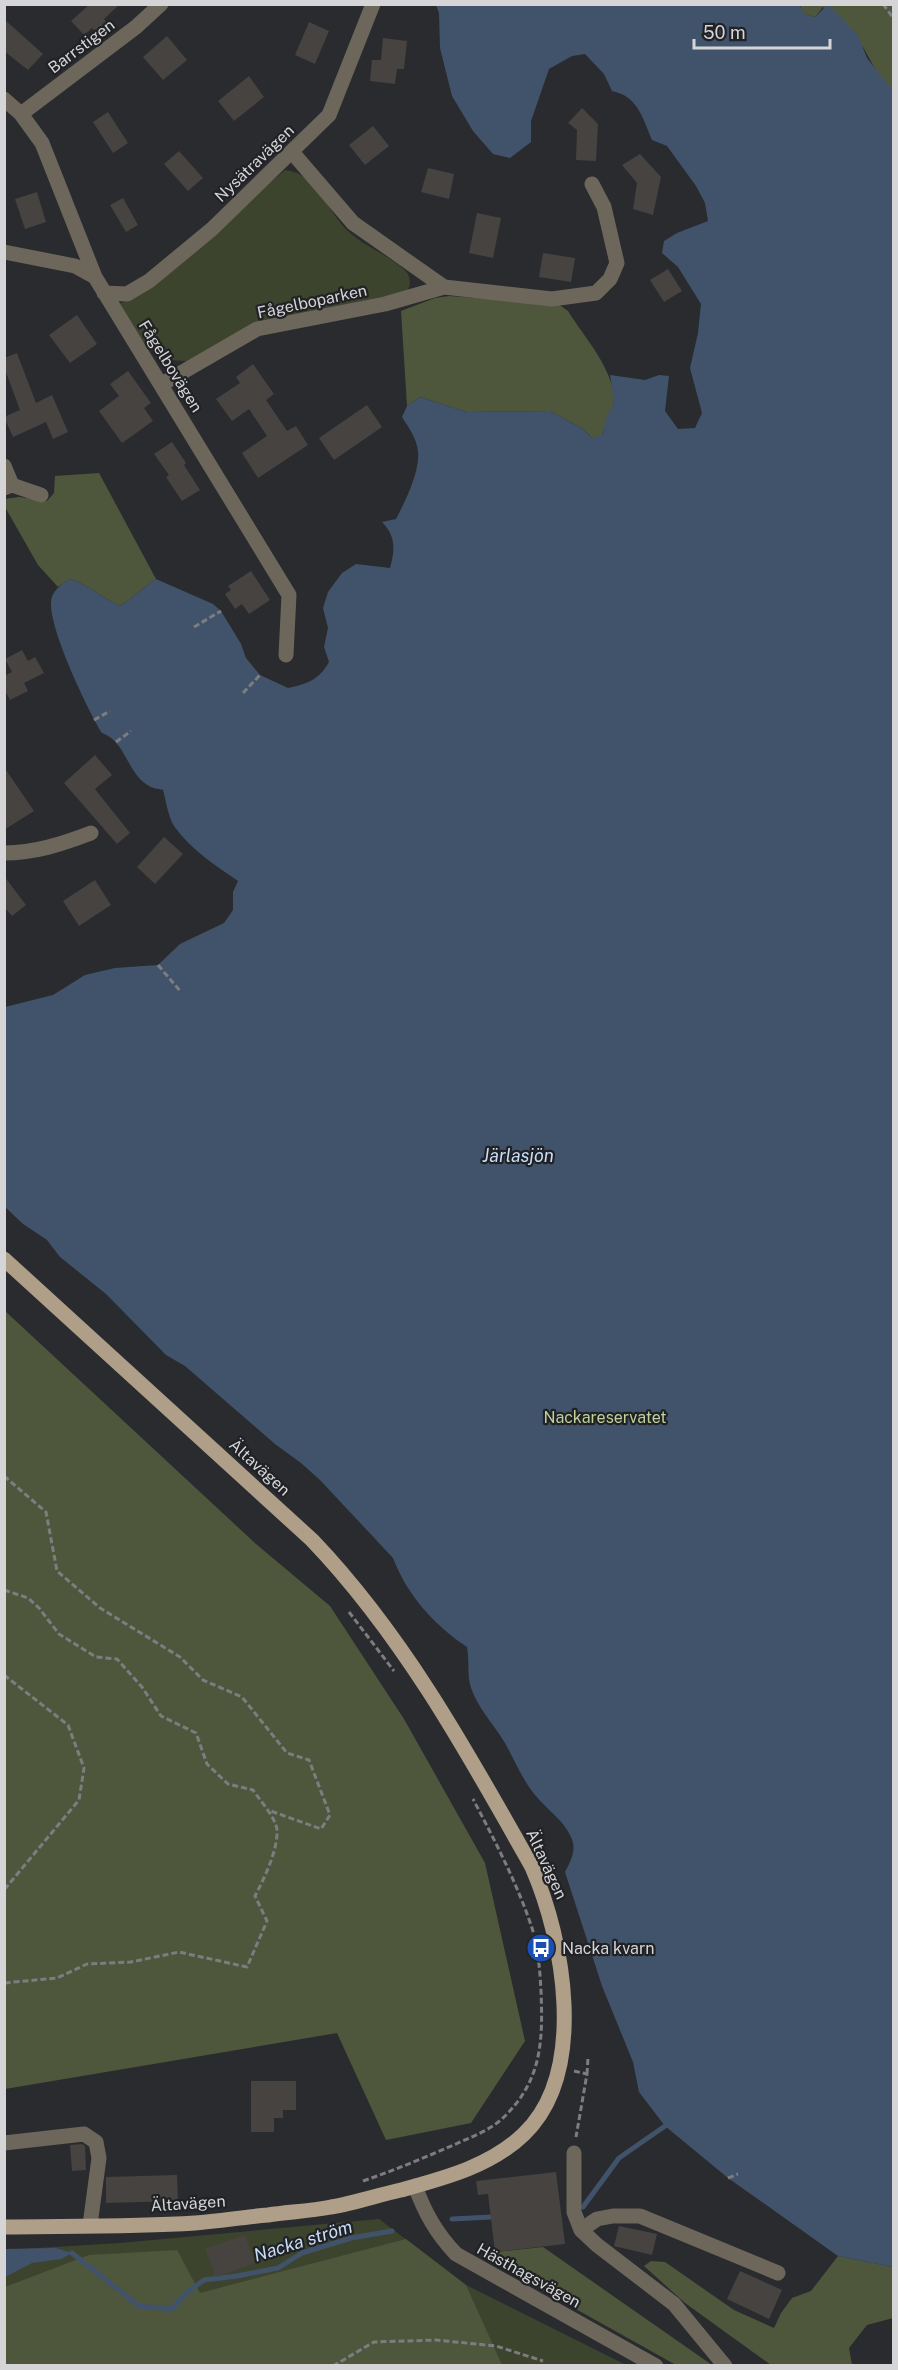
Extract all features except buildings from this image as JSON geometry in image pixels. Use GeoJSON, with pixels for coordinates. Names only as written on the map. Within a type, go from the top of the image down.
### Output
{"type":"FeatureCollection","features":[{"type":"Feature","properties":{"kind":"main road","name":"Ältavägen"},"geometry":{"type":"LineString","coordinates":[[4,1259],[312,1540],[343,1572],[432,1694],[532,1867],[543,1893],[551,1919],[560,1973],[565,2029],[555,2086],[544,2110],[510,2147],[492,2158],[452,2175],[330,2208],[195,2223],[4,2227]]}},
{"type":"Feature","properties":{"kind":"street","name":"Barrstigen"},"geometry":{"type":"LineString","coordinates":[[21,114],[136,27],[161,4]]}},
{"type":"Feature","properties":{"kind":"street","name":"Nysätravägen"},"geometry":{"type":"LineString","coordinates":[[104,293],[127,294],[149,281],[212,229],[329,115],[373,4]]}},
{"type":"Feature","properties":{"kind":"street","name":"Fågelbovägen"},"geometry":{"type":"LineString","coordinates":[[4,99],[21,114],[42,143],[95,277],[289,595],[286,655]]}},
{"type":"Feature","properties":{"kind":"street","name":"Fågelboparken"},"geometry":{"type":"LineString","coordinates":[[292,152],[353,223],[444,287]]}},
{"type":"Feature","properties":{"kind":"street","name":"Fågelboparken"},"geometry":{"type":"LineString","coordinates":[[162,384],[257,329],[385,304],[444,287],[552,299],[596,293],[610,279],[617,262],[604,207],[592,184]]}},
{"type":"Feature","properties":{"kind":"street"},"geometry":{"type":"LineString","coordinates":[[4,252],[75,266],[95,277]]}},
{"type":"Feature","properties":{"kind":"street"},"geometry":{"type":"LineString","coordinates":[[4,466],[8,487],[41,495]]}},
{"type":"Feature","properties":{"kind":"street"},"geometry":{"type":"LineString","coordinates":[[4,853],[28,853],[90,833]]}},
{"type":"Feature","properties":{"kind":"street"},"geometry":{"type":"LineString","coordinates":[[4,2143],[84,2134],[96,2142],[99,2158],[90,2225]]}},
{"type":"Feature","properties":{"kind":"street"},"geometry":{"type":"LineString","coordinates":[[574,2154],[574,2212],[581,2230],[674,2304],[725,2366]]}},
{"type":"Feature","properties":{"kind":"street","name":"Hästhagsvägen"},"geometry":{"type":"LineString","coordinates":[[415,2186],[424,2212],[437,2233],[456,2254],[656,2366]]}},
{"type":"Feature","properties":{"kind":"street"},"geometry":{"type":"LineString","coordinates":[[581,2230],[597,2219],[613,2216],[640,2216],[778,2273]]}},
{"type":"Feature","properties":{"kind":"path"},"geometry":{"type":"LineString","coordinates":[[883,4],[894,19]]}},
{"type":"Feature","properties":{"kind":"path"},"geometry":{"type":"LineString","coordinates":[[194,627],[221,611]]}},
{"type":"Feature","properties":{"kind":"path"},"geometry":{"type":"LineString","coordinates":[[243,693],[260,675]]}},
{"type":"Feature","properties":{"kind":"path"},"geometry":{"type":"LineString","coordinates":[[94,720],[110,711]]}},
{"type":"Feature","properties":{"kind":"path"},"geometry":{"type":"LineString","coordinates":[[116,742],[132,731]]}},
{"type":"Feature","properties":{"kind":"path"},"geometry":{"type":"LineString","coordinates":[[158,965],[181,992]]}},
{"type":"Feature","properties":{"kind":"path"},"geometry":{"type":"LineString","coordinates":[[4,1476],[46,1512],[57,1571],[100,1608],[180,1657],[202,1680],[242,1697],[287,1753],[309,1760],[330,1815],[321,1829],[267,1809]]}},
{"type":"Feature","properties":{"kind":"path"},"geometry":{"type":"LineString","coordinates":[[4,1590],[28,1598],[39,1608],[59,1634],[96,1657],[117,1659],[142,1687],[161,1716],[196,1733],[207,1764],[228,1784],[253,1790],[267,1809],[277,1829],[270,1865],[255,1896],[267,1921],[247,1967],[179,1952],[131,1962],[87,1964],[57,1978],[4,1983]]}},
{"type":"Feature","properties":{"kind":"path"},"geometry":{"type":"LineString","coordinates":[[347,1609],[397,1676]]}},
{"type":"Feature","properties":{"kind":"path"},"geometry":{"type":"LineString","coordinates":[[4,1675],[68,1725],[84,1768],[79,1800],[4,1890]]}},
{"type":"Feature","properties":{"kind":"path"},"geometry":{"type":"LineString","coordinates":[[359,2182],[408,2166],[494,2125],[525,2093],[538,2060],[542,2042],[542,2023],[540,1977],[533,1930],[494,1838],[468,1791]]}},
{"type":"Feature","properties":{"kind":"path"},"geometry":{"type":"LineString","coordinates":[[574,2154],[588,2058]]}},
{"type":"Feature","properties":{"kind":"path"},"geometry":{"type":"LineString","coordinates":[[558,2067],[587,2074]]}},
{"type":"Feature","properties":{"kind":"path"},"geometry":{"type":"LineString","coordinates":[[728,2178],[738,2174]]}},
{"type":"Feature","properties":{"kind":"path"},"geometry":{"type":"LineString","coordinates":[[333,2366],[374,2342],[436,2340],[496,2346],[543,2361]]}},
{"type":"Feature","properties":{"kind":"green space"},"geometry":{"type":"Polygon","coordinates":[[[800,5],[893,5],[893,101],[863,47],[823,7],[815,17],[803,14],[800,5]]]}},
{"type":"Feature","properties":{"kind":"green space"},"geometry":{"type":"Polygon","coordinates":[[[285,170],[297,173],[306,179],[322,195],[350,233],[389,258],[408,274],[410,279],[407,292],[254,324],[208,352],[187,361],[168,360],[148,349],[119,304],[138,294],[285,170]]]}},
{"type":"Feature","properties":{"kind":"green space"},"geometry":{"type":"Polygon","coordinates":[[[449,296],[558,304],[568,311],[604,365],[613,389],[614,403],[602,436],[592,438],[583,429],[550,411],[467,412],[420,397],[407,406],[401,311],[435,298],[449,296]]]}},
{"type":"Feature","properties":{"kind":"green space"},"geometry":{"type":"Polygon","coordinates":[[[99,473],[156,579],[120,606],[70,579],[58,587],[38,565],[5,507],[4,499],[19,497],[47,501],[54,493],[55,476],[99,473]]]}},
{"type":"Feature","properties":{"kind":"green space"},"geometry":{"type":"Polygon","coordinates":[[[4,1310],[256,1544],[330,1606],[404,1719],[485,1863],[525,2041],[471,2123],[386,2140],[337,2033],[5,2089],[4,1310]]]}},
{"type":"Feature","properties":{"kind":"green space"},"geometry":{"type":"Polygon","coordinates":[[[379,2219],[466,2285],[626,2365],[5,2366],[5,2250],[120,2243],[379,2219]]]}},
{"type":"Feature","properties":{"kind":"green space"},"geometry":{"type":"Polygon","coordinates":[[[406,2239],[466,2285],[502,2365],[5,2365],[5,2287],[89,2255],[177,2250],[200,2293],[406,2239]]]}},
{"type":"Feature","properties":{"kind":"green space"},"geometry":{"type":"Polygon","coordinates":[[[543,2247],[712,2365],[676,2365],[481,2256],[495,2252],[543,2247]]]}},
{"type":"Feature","properties":{"kind":"green space"},"geometry":{"type":"Polygon","coordinates":[[[838,2256],[893,2267],[893,2318],[867,2325],[849,2348],[852,2365],[771,2365],[685,2303],[644,2266],[651,2261],[665,2262],[734,2310],[774,2328],[792,2298],[811,2291],[838,2256]]]}},
{"type":"Feature","properties":{"kind":"water","name":"Järlasjön"},"geometry":{"type":"Polygon","coordinates":[[[799,4],[804,14],[815,17],[829,5],[858,35],[867,58],[894,92],[893,2267],[838,2256],[728,2178],[665,2126],[639,2092],[633,2062],[602,1986],[565,1872],[571,1859],[573,1841],[564,1825],[530,1789],[505,1743],[474,1696],[469,1679],[467,1647],[443,1629],[423,1608],[406,1584],[393,1558],[320,1480],[185,1366],[166,1355],[106,1294],[60,1257],[47,1240],[23,1224],[4,1206],[5,1007],[53,995],[85,975],[115,968],[158,965],[180,944],[224,923],[233,910],[233,892],[238,881],[203,856],[180,834],[170,818],[163,790],[150,787],[142,781],[122,750],[110,737],[102,733],[79,688],[56,632],[51,603],[57,589],[70,579],[120,606],[156,579],[213,604],[221,611],[241,644],[246,658],[260,675],[288,688],[301,685],[317,677],[329,662],[324,647],[328,628],[323,608],[328,592],[342,573],[356,564],[390,568],[393,555],[392,538],[382,522],[396,519],[417,468],[416,443],[402,417],[407,406],[420,397],[467,412],[550,411],[583,429],[592,438],[603,434],[605,421],[614,402],[610,375],[645,380],[659,375],[669,376],[665,411],[678,429],[695,428],[702,413],[690,368],[698,333],[701,304],[678,267],[662,253],[664,241],[677,233],[708,221],[705,203],[696,186],[667,146],[652,140],[634,103],[612,91],[604,74],[585,54],[572,56],[549,69],[531,121],[531,142],[510,158],[493,154],[473,131],[452,96],[440,48],[439,13],[436,5],[799,4]]]}},
{"type":"Feature","properties":{"kind":"water"},"geometry":{"type":"Polygon","coordinates":[[[56,2248],[72,2253],[61,2259],[32,2263],[5,2277],[5,2249],[56,2248]]]}},
{"type":"Feature","properties":{"kind":"waterway","name":"Nacka ström"},"geometry":{"type":"LineString","coordinates":[[583,2207],[619,2158],[665,2126]]}},
{"type":"Feature","properties":{"kind":"waterway","name":"Nacka ström"},"geometry":{"type":"LineString","coordinates":[[452,2219],[491,2217]]}},
{"type":"Feature","properties":{"kind":"waterway","name":"Nacka ström"},"geometry":{"type":"LineString","coordinates":[[72,2253],[139,2306],[171,2309],[204,2280],[278,2268],[302,2253],[351,2238],[392,2231]]}},
{"type":"Feature","properties":{"kind":"place","name":"Nacka kvarn"},"geometry":{"type":"Point","coordinates":[541,1948]}},
{"type":"Feature","properties":{"kind":"park label","name":"Nackareservatet"},"geometry":{"type":"Point","coordinates":[605,1417]}}]}
